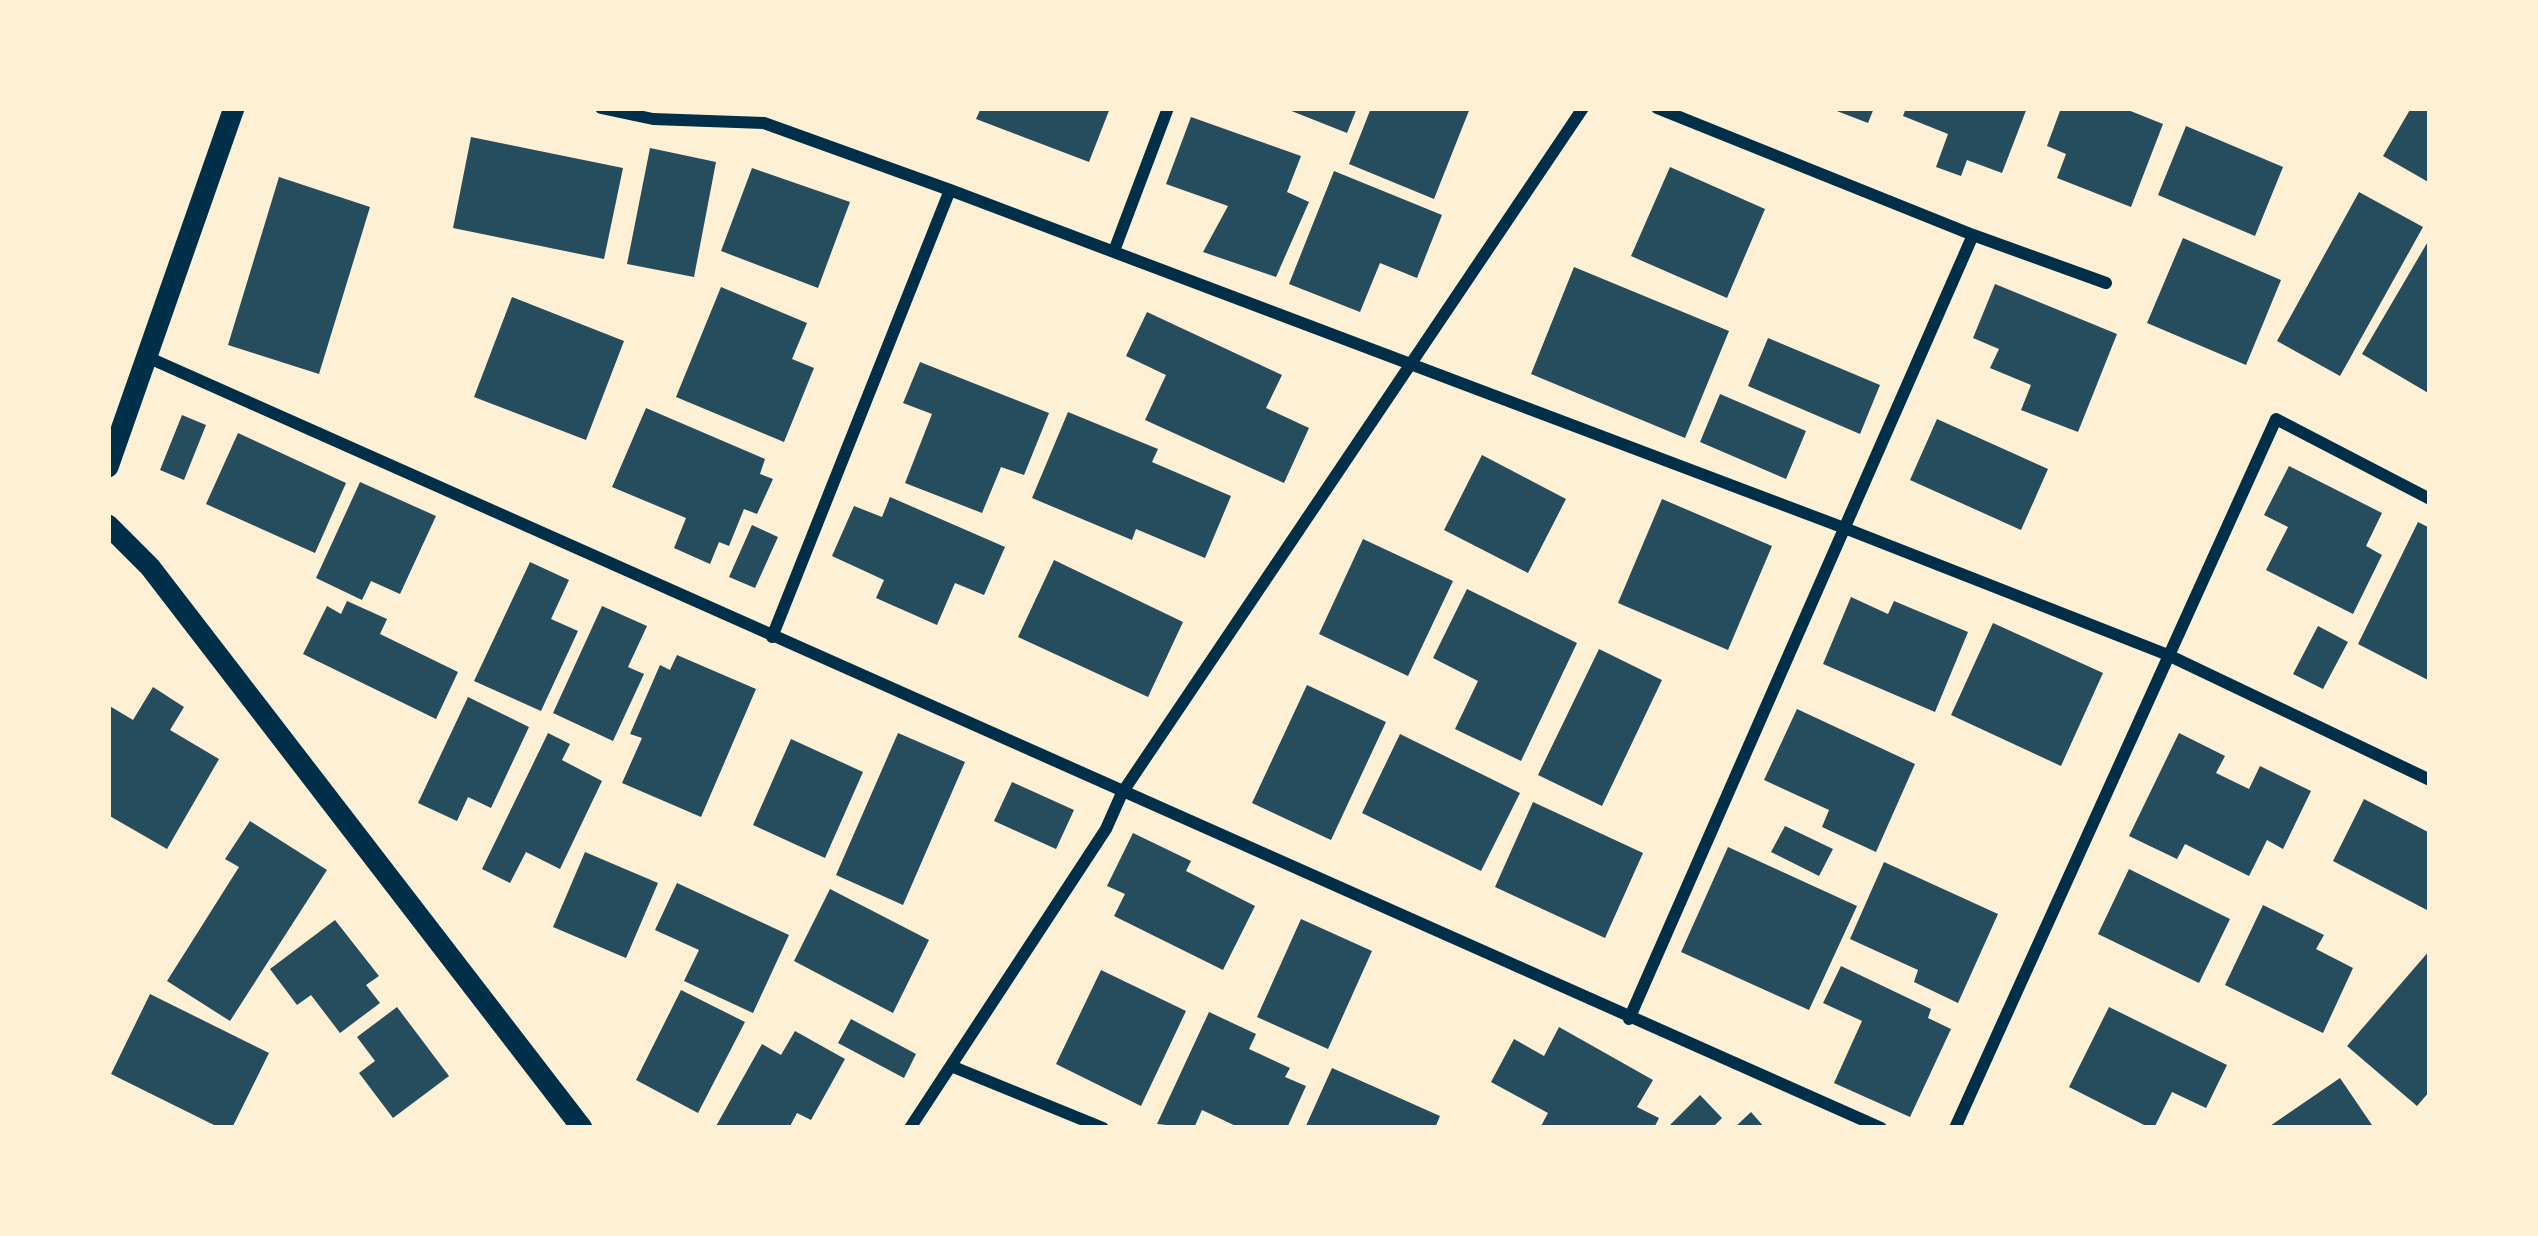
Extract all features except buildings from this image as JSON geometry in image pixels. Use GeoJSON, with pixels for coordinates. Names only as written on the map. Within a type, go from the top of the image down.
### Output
{"type":"FeatureCollection","features":[{"type":"Feature","properties":{"kind":"street"},"geometry":{"type":"LineString","coordinates":[[108,466],[234,108]]}},
{"type":"Feature","properties":{"kind":"street"},"geometry":{"type":"LineString","coordinates":[[601,108],[653,119],[764,123],[950,190],[2168,655],[2430,781]]}},
{"type":"Feature","properties":{"kind":"street"},"geometry":{"type":"LineString","coordinates":[[1114,251],[1168,108]]}},
{"type":"Feature","properties":{"kind":"street"},"geometry":{"type":"LineString","coordinates":[[910,1128],[1106,829],[1122,793],[1583,108]]}},
{"type":"Feature","properties":{"kind":"street"},"geometry":{"type":"LineString","coordinates":[[1657,108],[2106,283]]}},
{"type":"Feature","properties":{"kind":"street"},"geometry":{"type":"LineString","coordinates":[[772,637],[950,190]]}},
{"type":"Feature","properties":{"kind":"street"},"geometry":{"type":"LineString","coordinates":[[1629,1019],[1973,235]]}},
{"type":"Feature","properties":{"kind":"street"},"geometry":{"type":"LineString","coordinates":[[147,357],[1881,1128]]}},
{"type":"Feature","properties":{"kind":"street"},"geometry":{"type":"LineString","coordinates":[[1955,1128],[2276,419],[2430,499]]}},
{"type":"Feature","properties":{"kind":"street"},"geometry":{"type":"LineString","coordinates":[[108,525],[150,567],[582,1128]]}},
{"type":"Feature","properties":{"kind":"street"},"geometry":{"type":"LineString","coordinates":[[952,1066],[1103,1128]]}}]}
